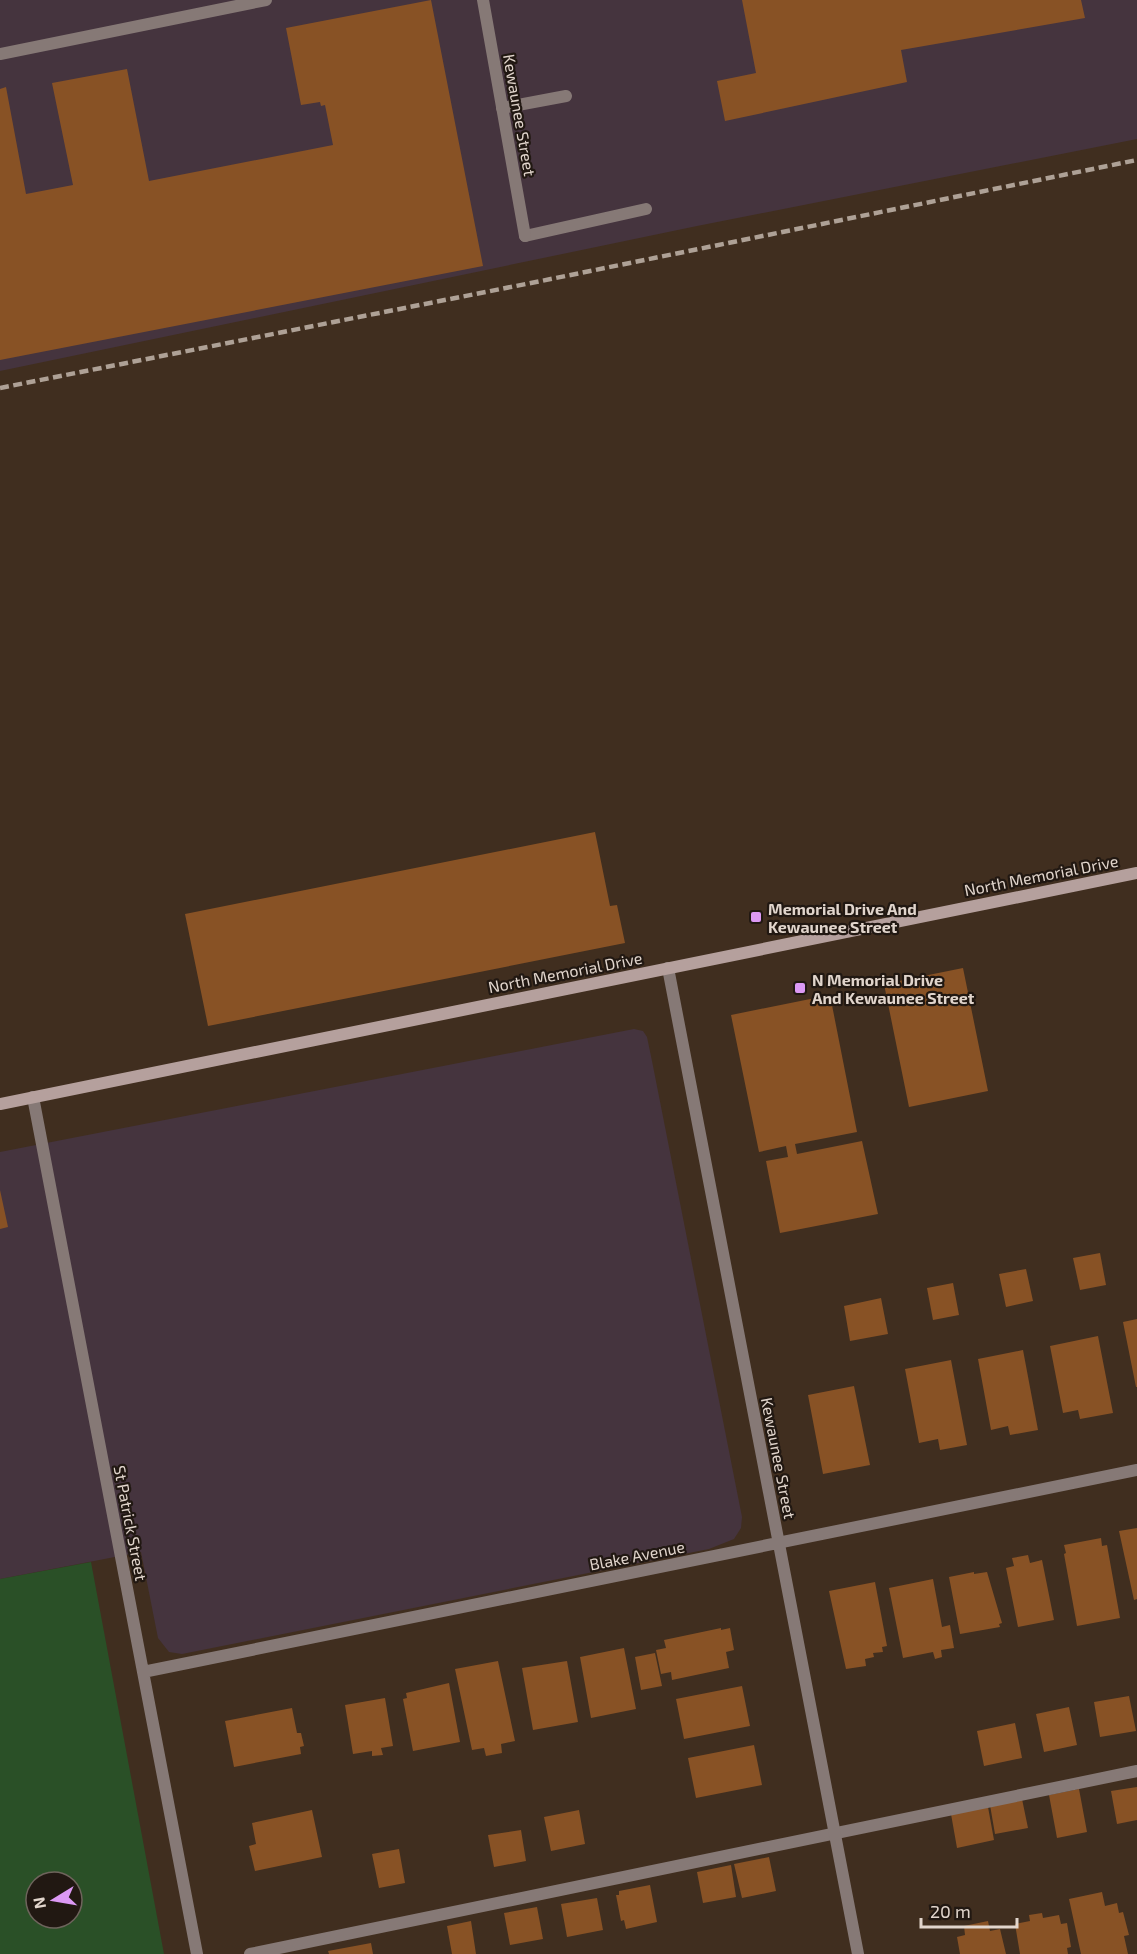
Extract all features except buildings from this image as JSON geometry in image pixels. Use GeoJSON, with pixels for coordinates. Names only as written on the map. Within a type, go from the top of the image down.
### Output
{"type":"FeatureCollection","features":[{"type":"Feature","properties":{"kind":"main road","name":"North Memorial Drive"},"geometry":{"type":"LineString","coordinates":[[0,1104],[1137,873]]}},
{"type":"Feature","properties":{"kind":"street"},"geometry":{"type":"LineString","coordinates":[[0,54],[266,0]]}},
{"type":"Feature","properties":{"kind":"street","name":"Kewaunee Street"},"geometry":{"type":"LineString","coordinates":[[483,0],[525,236],[646,209]]}},
{"type":"Feature","properties":{"kind":"street"},"geometry":{"type":"LineString","coordinates":[[502,108],[566,96]]}},
{"type":"Feature","properties":{"kind":"street","name":"Kewaunee Street"},"geometry":{"type":"LineString","coordinates":[[668,968],[858,1954]]}},
{"type":"Feature","properties":{"kind":"street","name":"St Patrick Street"},"geometry":{"type":"LineString","coordinates":[[33,1097],[197,1954]]}},
{"type":"Feature","properties":{"kind":"street","name":"Blake Avenue"},"geometry":{"type":"LineString","coordinates":[[143,1672],[1137,1470]]}},
{"type":"Feature","properties":{"kind":"street"},"geometry":{"type":"LineString","coordinates":[[250,1954],[1137,1771]]}},
{"type":"Feature","properties":{"kind":"shaded area"},"geometry":{"type":"Polygon","coordinates":[[[0,0],[1137,0],[1137,139],[697,226],[0,371],[0,0]]]}},
{"type":"Feature","properties":{"kind":"shaded area"},"geometry":{"type":"Polygon","coordinates":[[[634,1029],[643,1031],[647,1037],[742,1517],[741,1528],[734,1539],[709,1549],[182,1654],[169,1652],[158,1638],[141,1552],[0,1579],[0,1152],[634,1029]]]}},
{"type":"Feature","properties":{"kind":"green space"},"geometry":{"type":"Polygon","coordinates":[[[91,1562],[164,1954],[0,1954],[0,1579],[91,1562]]]}},
{"type":"Feature","properties":{"kind":"railway"},"geometry":{"type":"LineString","coordinates":[[0,388],[1137,160]]}},
{"type":"Feature","properties":{"kind":"place","name":"Memorial Drive And Kewaunee Street"},"geometry":{"type":"Point","coordinates":[756,917]}},
{"type":"Feature","properties":{"kind":"place","name":"N Memorial Drive And Kewaunee Street"},"geometry":{"type":"Point","coordinates":[800,988]}}]}
